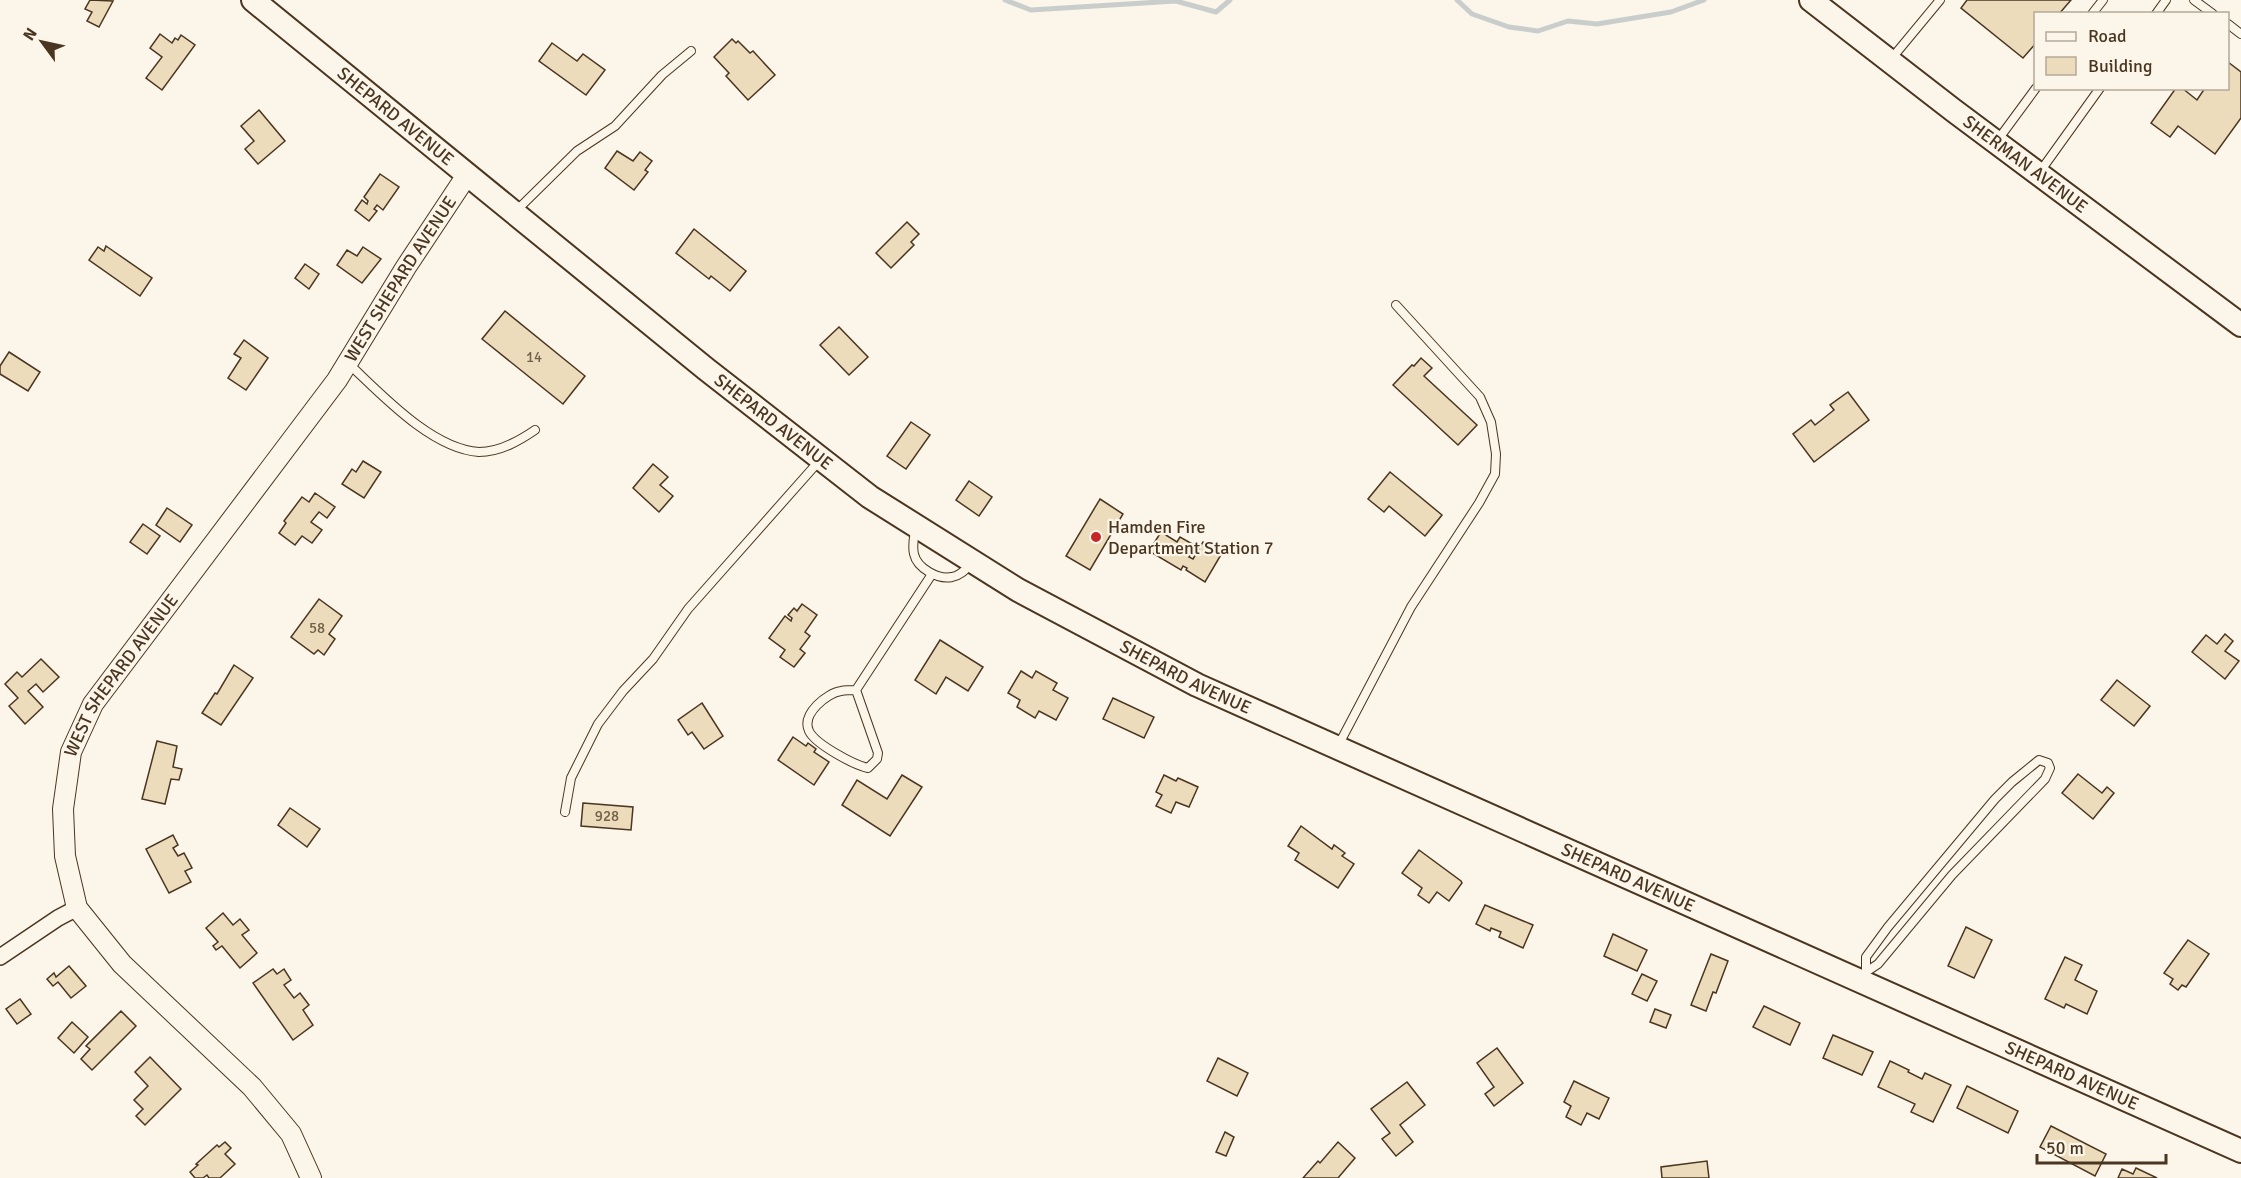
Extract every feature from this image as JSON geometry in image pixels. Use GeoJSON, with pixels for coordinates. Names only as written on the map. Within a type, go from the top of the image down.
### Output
{"type":"FeatureCollection","features":[{"type":"Feature","properties":{"kind":"main road","name":"SHEPARD AVENUE"},"geometry":{"type":"LineString","coordinates":[[253,0],[706,369],[870,497],[1018,590],[1197,685],[1863,976],[2241,1150]]}},
{"type":"Feature","properties":{"kind":"main road","name":"SHERMAN AVENUE"},"geometry":{"type":"LineString","coordinates":[[1811,0],[1889,62],[2241,325]]}},
{"type":"Feature","properties":{"kind":"street","name":"WEST SHEPARD AVENUE"},"geometry":{"type":"LineString","coordinates":[[311,1178],[291,1134],[252,1087],[122,964],[77,908],[65,856],[63,809],[71,752],[93,704],[337,380],[406,267],[467,175]]}},
{"type":"Feature","properties":{"kind":"street"},"geometry":{"type":"LineString","coordinates":[[0,957],[77,908]]}},
{"type":"Feature","properties":{"kind":"lane"},"geometry":{"type":"LineString","coordinates":[[1889,62],[1940,0]]}},
{"type":"Feature","properties":{"kind":"lane"},"geometry":{"type":"LineString","coordinates":[[2094,12],[2103,0]]}},
{"type":"Feature","properties":{"kind":"lane"},"geometry":{"type":"LineString","coordinates":[[2194,0],[2210,12]]}},
{"type":"Feature","properties":{"kind":"lane"},"geometry":{"type":"LineString","coordinates":[[2229,25],[2241,34]]}},
{"type":"Feature","properties":{"kind":"lane"},"geometry":{"type":"LineString","coordinates":[[514,213],[577,151],[615,126],[671,65],[691,51]]}},
{"type":"Feature","properties":{"kind":"lane"},"geometry":{"type":"LineString","coordinates":[[1996,142],[2035,90]]}},
{"type":"Feature","properties":{"kind":"lane"},"geometry":{"type":"LineString","coordinates":[[2038,174],[2099,90]]}},
{"type":"Feature","properties":{"kind":"lane"},"geometry":{"type":"LineString","coordinates":[[1338,748],[1411,607],[1479,503],[1495,474],[1496,454],[1491,422],[1480,397],[1396,305]]}},
{"type":"Feature","properties":{"kind":"lane"},"geometry":{"type":"LineString","coordinates":[[348,363],[411,419],[453,445],[480,452],[501,449],[520,441],[535,430]]}},
{"type":"Feature","properties":{"kind":"lane"},"geometry":{"type":"LineString","coordinates":[[565,812],[571,778],[598,724],[623,691],[652,659],[688,609],[821,458]]}},
{"type":"Feature","properties":{"kind":"lane"},"geometry":{"type":"LineString","coordinates":[[916,525],[913,544],[916,558],[932,574],[954,577],[974,562]]}},
{"type":"Feature","properties":{"kind":"lane"},"geometry":{"type":"LineString","coordinates":[[856,690],[932,574]]}},
{"type":"Feature","properties":{"kind":"lane"},"geometry":{"type":"LineString","coordinates":[[856,690],[878,753],[877,759],[868,768],[859,766],[818,741],[807,727],[810,714],[824,699],[840,691],[856,690]]}},
{"type":"Feature","properties":{"kind":"lane"},"geometry":{"type":"LineString","coordinates":[[2039,760],[2048,763],[2050,768],[2045,779],[1952,874],[1878,964],[1863,976],[1866,957],[1888,927],[1995,800],[2012,782],[2039,760]]}},
{"type":"Feature","properties":{"kind":"building"},"geometry":{"type":"Polygon","coordinates":[[[90,0],[113,1],[99,27],[87,21],[92,12],[85,9],[90,0]]]}},
{"type":"Feature","properties":{"kind":"building"},"geometry":{"type":"Polygon","coordinates":[[[1967,0],[2071,0],[2061,12],[2034,12],[2034,45],[2023,58],[1961,8],[1967,0]]]}},
{"type":"Feature","properties":{"kind":"building"},"geometry":{"type":"Polygon","coordinates":[[[160,34],[172,43],[181,35],[195,45],[162,90],[146,78],[162,57],[150,48],[160,34]]]}},
{"type":"Feature","properties":{"kind":"building"},"geometry":{"type":"Polygon","coordinates":[[[732,39],[736,43],[738,41],[750,53],[753,51],[775,75],[748,100],[726,76],[729,73],[714,57],[732,39]]]}},
{"type":"Feature","properties":{"kind":"building"},"geometry":{"type":"Polygon","coordinates":[[[552,43],[577,61],[583,54],[605,70],[586,95],[539,61],[552,43]]]}},
{"type":"Feature","properties":{"kind":"building"},"geometry":{"type":"Polygon","coordinates":[[[2229,63],[2241,72],[2241,118],[2215,154],[2178,126],[2170,137],[2151,123],[2175,90],[2184,90],[2197,100],[2204,90],[2229,90],[2229,63]]]}},
{"type":"Feature","properties":{"kind":"building"},"geometry":{"type":"Polygon","coordinates":[[[259,110],[285,141],[258,164],[245,149],[254,141],[241,126],[259,110]]]}},
{"type":"Feature","properties":{"kind":"building"},"geometry":{"type":"Polygon","coordinates":[[[617,151],[633,161],[640,152],[652,161],[645,170],[648,172],[634,190],[605,168],[617,151]]]}},
{"type":"Feature","properties":{"kind":"building"},"geometry":{"type":"Polygon","coordinates":[[[380,174],[399,187],[383,210],[377,205],[374,209],[377,211],[369,221],[355,210],[362,200],[367,204],[368,201],[364,197],[380,174]]]}},
{"type":"Feature","properties":{"kind":"building"},"geometry":{"type":"Polygon","coordinates":[[[907,222],[919,234],[911,242],[914,245],[891,268],[876,253],[907,222]]]}},
{"type":"Feature","properties":{"kind":"building"},"geometry":{"type":"Polygon","coordinates":[[[694,229],[746,271],[730,291],[711,276],[709,279],[676,253],[694,229]]]}},
{"type":"Feature","properties":{"kind":"building"},"geometry":{"type":"Polygon","coordinates":[[[106,246],[152,278],[140,296],[89,260],[98,247],[104,251],[106,246]]]}},
{"type":"Feature","properties":{"kind":"building"},"geometry":{"type":"Polygon","coordinates":[[[363,247],[381,259],[362,283],[337,265],[347,250],[357,256],[363,247]]]}},
{"type":"Feature","properties":{"kind":"building"},"geometry":{"type":"Polygon","coordinates":[[[305,264],[319,274],[309,289],[295,278],[305,264]]]}},
{"type":"Feature","properties":{"kind":"building"},"geometry":{"type":"Polygon","coordinates":[[[505,311],[585,376],[563,404],[482,339],[505,311]]]}},
{"type":"Feature","properties":{"kind":"building"},"geometry":{"type":"Polygon","coordinates":[[[839,327],[868,357],[849,375],[820,345],[839,327]]]}},
{"type":"Feature","properties":{"kind":"building"},"geometry":{"type":"Polygon","coordinates":[[[244,340],[268,358],[246,390],[228,378],[241,358],[234,354],[244,340]]]}},
{"type":"Feature","properties":{"kind":"building"},"geometry":{"type":"Polygon","coordinates":[[[9,352],[40,372],[28,391],[0,374],[0,366],[9,352]]]}},
{"type":"Feature","properties":{"kind":"building"},"geometry":{"type":"Polygon","coordinates":[[[1421,358],[1432,368],[1424,376],[1477,425],[1458,445],[1393,385],[1421,358]]]}},
{"type":"Feature","properties":{"kind":"building"},"geometry":{"type":"Polygon","coordinates":[[[1848,392],[1869,420],[1814,462],[1793,434],[1811,420],[1815,425],[1834,410],[1830,405],[1848,392]]]}},
{"type":"Feature","properties":{"kind":"building"},"geometry":{"type":"Polygon","coordinates":[[[911,422],[930,435],[906,469],[887,456],[911,422]]]}},
{"type":"Feature","properties":{"kind":"building"},"geometry":{"type":"Polygon","coordinates":[[[363,461],[381,472],[364,498],[342,484],[352,469],[356,472],[363,461]]]}},
{"type":"Feature","properties":{"kind":"building"},"geometry":{"type":"Polygon","coordinates":[[[653,464],[668,477],[660,485],[673,496],[659,512],[633,488],[653,464]]]}},
{"type":"Feature","properties":{"kind":"building"},"geometry":{"type":"Polygon","coordinates":[[[1390,472],[1442,515],[1425,536],[1389,506],[1384,512],[1368,499],[1390,472]]]}},
{"type":"Feature","properties":{"kind":"building"},"geometry":{"type":"Polygon","coordinates":[[[969,481],[992,497],[979,516],[956,500],[969,481]]]}},
{"type":"Feature","properties":{"kind":"building"},"geometry":{"type":"Polygon","coordinates":[[[315,493],[335,507],[327,518],[319,512],[311,522],[322,530],[312,543],[302,536],[295,545],[279,533],[286,523],[284,521],[302,497],[309,502],[315,493]]]}},
{"type":"Feature","properties":{"kind":"building"},"geometry":{"type":"Polygon","coordinates":[[[1100,499],[1123,514],[1090,570],[1066,556],[1100,499]]]}},
{"type":"Feature","properties":{"kind":"building"},"geometry":{"type":"Polygon","coordinates":[[[167,508],[192,525],[180,542],[156,525],[167,508]]]}},
{"type":"Feature","properties":{"kind":"building"},"geometry":{"type":"Polygon","coordinates":[[[143,524],[160,536],[147,554],[130,542],[143,524]]]}},
{"type":"Feature","properties":{"kind":"building"},"geometry":{"type":"Polygon","coordinates":[[[1161,532],[1177,542],[1180,537],[1196,546],[1189,557],[1193,559],[1203,542],[1222,553],[1205,582],[1186,570],[1187,568],[1183,566],[1181,570],[1149,551],[1161,532]]]}},
{"type":"Feature","properties":{"kind":"building"},"geometry":{"type":"Polygon","coordinates":[[[319,599],[342,616],[329,634],[335,639],[324,655],[318,650],[314,654],[291,637],[319,599]]]}},
{"type":"Feature","properties":{"kind":"building"},"geometry":{"type":"Polygon","coordinates":[[[802,604],[817,615],[805,632],[810,636],[800,649],[805,653],[794,667],[780,657],[785,650],[769,638],[785,616],[791,621],[792,618],[788,615],[794,608],[797,611],[802,604]]]}},
{"type":"Feature","properties":{"kind":"building"},"geometry":{"type":"Polygon","coordinates":[[[2225,634],[2233,641],[2225,651],[2239,661],[2225,679],[2192,652],[2206,635],[2217,644],[2225,634]]]}},
{"type":"Feature","properties":{"kind":"building"},"geometry":{"type":"Polygon","coordinates":[[[940,640],[983,667],[968,691],[946,677],[936,694],[915,680],[940,640]]]}},
{"type":"Feature","properties":{"kind":"building"},"geometry":{"type":"Polygon","coordinates":[[[41,659],[59,677],[43,692],[36,684],[28,691],[43,707],[25,724],[9,706],[18,698],[5,684],[17,672],[22,677],[41,659]]]}},
{"type":"Feature","properties":{"kind":"building"},"geometry":{"type":"Polygon","coordinates":[[[234,665],[253,678],[221,725],[202,713],[215,693],[217,694],[234,665]]]}},
{"type":"Feature","properties":{"kind":"building"},"geometry":{"type":"Polygon","coordinates":[[[1021,671],[1032,678],[1036,671],[1057,683],[1053,690],[1068,698],[1056,720],[1039,711],[1035,718],[1017,707],[1020,700],[1008,693],[1021,671]]]}},
{"type":"Feature","properties":{"kind":"building"},"geometry":{"type":"Polygon","coordinates":[[[2117,680],[2150,706],[2134,726],[2101,700],[2117,680]]]}},
{"type":"Feature","properties":{"kind":"building"},"geometry":{"type":"Polygon","coordinates":[[[1113,698],[1154,717],[1144,738],[1103,719],[1113,698]]]}},
{"type":"Feature","properties":{"kind":"building"},"geometry":{"type":"Polygon","coordinates":[[[702,703],[723,736],[704,749],[692,732],[688,735],[678,720],[702,703]]]}},
{"type":"Feature","properties":{"kind":"building"},"geometry":{"type":"Polygon","coordinates":[[[793,737],[806,746],[808,743],[816,749],[814,752],[829,762],[814,785],[778,760],[793,737]]]}},
{"type":"Feature","properties":{"kind":"building"},"geometry":{"type":"Polygon","coordinates":[[[157,741],[177,746],[173,767],[182,769],[179,780],[171,779],[165,804],[142,799],[157,741]]]}},
{"type":"Feature","properties":{"kind":"building"},"geometry":{"type":"Polygon","coordinates":[[[2078,774],[2102,793],[2107,787],[2114,793],[2093,819],[2062,793],[2078,774]]]}},
{"type":"Feature","properties":{"kind":"building"},"geometry":{"type":"Polygon","coordinates":[[[902,775],[922,787],[890,836],[842,805],[857,780],[887,799],[902,775]]]}},
{"type":"Feature","properties":{"kind":"building"},"geometry":{"type":"Polygon","coordinates":[[[1164,775],[1176,781],[1178,778],[1198,787],[1189,807],[1176,802],[1171,813],[1156,806],[1162,795],[1156,792],[1164,775]]]}},
{"type":"Feature","properties":{"kind":"building"},"geometry":{"type":"Polygon","coordinates":[[[583,803],[633,807],[631,830],[581,826],[583,803]]]}},
{"type":"Feature","properties":{"kind":"building"},"geometry":{"type":"Polygon","coordinates":[[[290,808],[320,829],[307,847],[278,825],[290,808]]]}},
{"type":"Feature","properties":{"kind":"building"},"geometry":{"type":"Polygon","coordinates":[[[1301,826],[1332,849],[1334,845],[1345,853],[1342,856],[1354,864],[1338,888],[1295,860],[1299,853],[1288,846],[1301,826]]]}},
{"type":"Feature","properties":{"kind":"building"},"geometry":{"type":"Polygon","coordinates":[[[173,835],[178,845],[173,848],[178,856],[184,853],[192,868],[185,871],[191,882],[169,893],[146,849],[173,835]]]}},
{"type":"Feature","properties":{"kind":"building"},"geometry":{"type":"Polygon","coordinates":[[[1419,850],[1461,881],[1462,883],[1449,901],[1437,892],[1429,903],[1418,895],[1422,888],[1402,873],[1419,850]]]}},
{"type":"Feature","properties":{"kind":"building"},"geometry":{"type":"Polygon","coordinates":[[[1485,905],[1533,925],[1523,948],[1499,937],[1501,932],[1491,928],[1490,931],[1476,924],[1485,905]]]}},
{"type":"Feature","properties":{"kind":"building"},"geometry":{"type":"Polygon","coordinates":[[[223,913],[233,925],[240,919],[249,930],[242,935],[257,953],[240,968],[222,946],[216,950],[213,946],[218,942],[206,928],[223,913]]]}},
{"type":"Feature","properties":{"kind":"building"},"geometry":{"type":"Polygon","coordinates":[[[1966,927],[1992,940],[1974,978],[1948,966],[1966,927]]]}},
{"type":"Feature","properties":{"kind":"building"},"geometry":{"type":"Polygon","coordinates":[[[1613,934],[1647,950],[1637,971],[1604,956],[1613,934]]]}},
{"type":"Feature","properties":{"kind":"building"},"geometry":{"type":"Polygon","coordinates":[[[2188,940],[2209,954],[2186,987],[2182,985],[2178,990],[2170,984],[2173,979],[2164,973],[2188,940]]]}},
{"type":"Feature","properties":{"kind":"building"},"geometry":{"type":"Polygon","coordinates":[[[1711,954],[1728,961],[1716,993],[1713,992],[1706,1011],[1691,1005],[1711,954]]]}},
{"type":"Feature","properties":{"kind":"building"},"geometry":{"type":"Polygon","coordinates":[[[2065,957],[2082,965],[2075,980],[2097,991],[2087,1014],[2066,1004],[2064,1008],[2045,999],[2065,957]]]}},
{"type":"Feature","properties":{"kind":"building"},"geometry":{"type":"Polygon","coordinates":[[[69,966],[86,986],[71,998],[58,982],[53,986],[47,979],[54,973],[56,977],[69,966]]]}},
{"type":"Feature","properties":{"kind":"building"},"geometry":{"type":"Polygon","coordinates":[[[273,969],[277,974],[284,969],[291,980],[284,985],[294,998],[300,993],[309,1005],[303,1010],[313,1025],[293,1040],[253,983],[273,969]]]}},
{"type":"Feature","properties":{"kind":"building"},"geometry":{"type":"Polygon","coordinates":[[[1642,974],[1657,981],[1647,1001],[1632,994],[1642,974]]]}},
{"type":"Feature","properties":{"kind":"building"},"geometry":{"type":"Polygon","coordinates":[[[20,999],[31,1014],[17,1024],[6,1009],[20,999]]]}},
{"type":"Feature","properties":{"kind":"building"},"geometry":{"type":"Polygon","coordinates":[[[1764,1006],[1800,1023],[1790,1045],[1753,1027],[1764,1006]]]}},
{"type":"Feature","properties":{"kind":"building"},"geometry":{"type":"Polygon","coordinates":[[[1655,1009],[1671,1015],[1666,1028],[1650,1022],[1655,1009]]]}},
{"type":"Feature","properties":{"kind":"building"},"geometry":{"type":"Polygon","coordinates":[[[121,1011],[136,1026],[92,1070],[81,1059],[90,1049],[86,1046],[121,1011]]]}},
{"type":"Feature","properties":{"kind":"building"},"geometry":{"type":"Polygon","coordinates":[[[72,1022],[88,1037],[74,1053],[58,1038],[72,1022]]]}},
{"type":"Feature","properties":{"kind":"building"},"geometry":{"type":"Polygon","coordinates":[[[1833,1035],[1873,1052],[1862,1075],[1823,1058],[1833,1035]]]}},
{"type":"Feature","properties":{"kind":"building"},"geometry":{"type":"Polygon","coordinates":[[[1497,1048],[1523,1083],[1494,1106],[1485,1094],[1494,1087],[1477,1063],[1497,1048]]]}},
{"type":"Feature","properties":{"kind":"building"},"geometry":{"type":"Polygon","coordinates":[[[150,1057],[181,1089],[145,1125],[136,1116],[143,1109],[134,1100],[148,1086],[135,1072],[150,1057]]]}},
{"type":"Feature","properties":{"kind":"building"},"geometry":{"type":"Polygon","coordinates":[[[1218,1058],[1248,1073],[1237,1096],[1207,1081],[1218,1058]]]}},
{"type":"Feature","properties":{"kind":"building"},"geometry":{"type":"Polygon","coordinates":[[[1890,1061],[1922,1079],[1925,1073],[1951,1085],[1933,1122],[1911,1112],[1915,1104],[1878,1087],[1890,1061]]]}},
{"type":"Feature","properties":{"kind":"building"},"geometry":{"type":"Polygon","coordinates":[[[1574,1081],[1609,1098],[1599,1119],[1587,1113],[1581,1125],[1566,1117],[1571,1106],[1564,1102],[1574,1081]]]}},
{"type":"Feature","properties":{"kind":"building"},"geometry":{"type":"Polygon","coordinates":[[[1407,1082],[1425,1105],[1400,1125],[1413,1142],[1396,1156],[1382,1139],[1390,1133],[1371,1109],[1407,1082]]]}},
{"type":"Feature","properties":{"kind":"building"},"geometry":{"type":"Polygon","coordinates":[[[1967,1086],[2018,1111],[2008,1133],[1957,1108],[1967,1086]]]}},
{"type":"Feature","properties":{"kind":"building"},"geometry":{"type":"Polygon","coordinates":[[[2051,1126],[2106,1154],[2095,1176],[2040,1147],[2051,1126]]]}},
{"type":"Feature","properties":{"kind":"building"},"geometry":{"type":"Polygon","coordinates":[[[1225,1132],[1234,1137],[1226,1156],[1216,1152],[1225,1132]]]}},
{"type":"Feature","properties":{"kind":"building"},"geometry":{"type":"Polygon","coordinates":[[[225,1142],[231,1148],[225,1154],[235,1164],[220,1178],[209,1178],[207,1175],[203,1178],[195,1178],[190,1172],[198,1165],[196,1164],[217,1145],[219,1147],[225,1142]]]}},
{"type":"Feature","properties":{"kind":"building"},"geometry":{"type":"Polygon","coordinates":[[[1338,1142],[1355,1158],[1338,1178],[1303,1178],[1318,1161],[1320,1163],[1338,1142]]]}},
{"type":"Feature","properties":{"kind":"building"},"geometry":{"type":"Polygon","coordinates":[[[1707,1161],[1709,1178],[1662,1178],[1661,1167],[1707,1161]]]}},
{"type":"Feature","properties":{"kind":"building"},"geometry":{"type":"Polygon","coordinates":[[[2136,1168],[2157,1178],[2118,1178],[2122,1169],[2133,1174],[2136,1168]]]}},
{"type":"Feature","properties":{"kind":"waterway"},"geometry":{"type":"LineString","coordinates":[[1005,0],[1031,10],[1176,1],[1216,12],[1230,0]]}},
{"type":"Feature","properties":{"kind":"waterway"},"geometry":{"type":"LineString","coordinates":[[1457,0],[1472,14],[1509,27],[1538,31],[1568,21],[1597,24],[1671,12],[1704,0]]}},
{"type":"Feature","properties":{"kind":"place","name":"Hamden Fire Department Station 7"},"geometry":{"type":"Point","coordinates":[1096,537]}}]}
